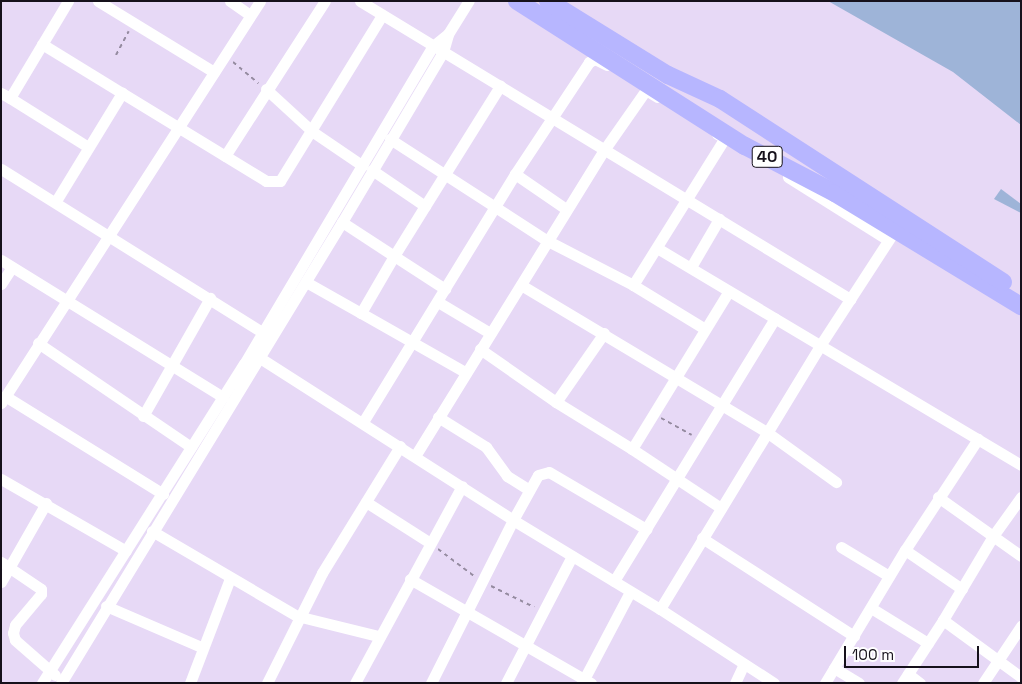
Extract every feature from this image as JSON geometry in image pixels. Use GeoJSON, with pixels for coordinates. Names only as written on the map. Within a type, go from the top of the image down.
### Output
{"type":"FeatureCollection","features":[{"type":"Feature","properties":{"kind":"highway","name":"40"},"geometry":{"type":"LineString","coordinates":[[517,1],[745,146],[835,193],[891,235],[1021,306]]}},
{"type":"Feature","properties":{"kind":"highway","name":"40"},"geometry":{"type":"LineString","coordinates":[[548,1],[668,75],[720,99],[1021,293]]}},
{"type":"Feature","properties":{"kind":"highway"},"geometry":{"type":"LineString","coordinates":[[696,116],[710,120],[720,119],[724,111],[720,99]]}},
{"type":"Feature","properties":{"kind":"highway"},"geometry":{"type":"LineString","coordinates":[[745,146],[740,136],[741,123],[745,120],[758,124]]}},
{"type":"Feature","properties":{"kind":"street"},"geometry":{"type":"LineString","coordinates":[[68,1],[42,44],[6,95],[88,147]]}},
{"type":"Feature","properties":{"kind":"street"},"geometry":{"type":"LineString","coordinates":[[230,1],[250,15]]}},
{"type":"Feature","properties":{"kind":"street"},"geometry":{"type":"LineString","coordinates":[[163,494],[3,399],[66,298],[260,1]]}},
{"type":"Feature","properties":{"kind":"street"},"geometry":{"type":"LineString","coordinates":[[225,156],[266,89],[326,1]]}},
{"type":"Feature","properties":{"kind":"street"},"geometry":{"type":"LineString","coordinates":[[6,564],[38,584],[42,592],[15,625],[14,636],[62,682],[106,606],[260,358],[268,335],[438,49],[469,1]]}},
{"type":"Feature","properties":{"kind":"street"},"geometry":{"type":"LineString","coordinates":[[105,3],[214,72]]}},
{"type":"Feature","properties":{"kind":"street"},"geometry":{"type":"LineString","coordinates":[[367,3],[382,15],[850,299]]}},
{"type":"Feature","properties":{"kind":"street"},"geometry":{"type":"LineString","coordinates":[[42,44],[177,128],[275,183],[290,170],[382,15]]}},
{"type":"Feature","properties":{"kind":"street"},"geometry":{"type":"LineString","coordinates":[[42,683],[223,398],[306,282],[342,222],[367,168],[390,139],[438,49]]}},
{"type":"Feature","properties":{"kind":"street"},"geometry":{"type":"LineString","coordinates":[[363,422],[438,302],[493,205],[592,60],[599,61],[725,138],[891,235],[821,344],[660,609]]}},
{"type":"Feature","properties":{"kind":"street"},"geometry":{"type":"LineString","coordinates":[[360,313],[500,86]]}},
{"type":"Feature","properties":{"kind":"street"},"geometry":{"type":"LineString","coordinates":[[266,89],[313,132],[425,206]]}},
{"type":"Feature","properties":{"kind":"street"},"geometry":{"type":"LineString","coordinates":[[415,456],[521,285],[546,240],[604,150],[646,90]]}},
{"type":"Feature","properties":{"kind":"street"},"geometry":{"type":"LineString","coordinates":[[56,201],[122,93]]}},
{"type":"Feature","properties":{"kind":"street"},"geometry":{"type":"LineString","coordinates":[[633,285],[725,138]]}},
{"type":"Feature","properties":{"kind":"street"},"geometry":{"type":"LineString","coordinates":[[390,139],[546,240],[633,285],[705,329]]}},
{"type":"Feature","properties":{"kind":"street"},"geometry":{"type":"LineString","coordinates":[[1,169],[56,201],[268,335]]}},
{"type":"Feature","properties":{"kind":"street"},"geometry":{"type":"LineString","coordinates":[[515,174],[566,209]]}},
{"type":"Feature","properties":{"kind":"street"},"geometry":{"type":"LineString","coordinates":[[691,267],[719,218]]}},
{"type":"Feature","properties":{"kind":"street"},"geometry":{"type":"LineString","coordinates":[[342,222],[445,289]]}},
{"type":"Feature","properties":{"kind":"street"},"geometry":{"type":"LineString","coordinates":[[657,248],[821,344],[1021,465]]}},
{"type":"Feature","properties":{"kind":"street"},"geometry":{"type":"LineString","coordinates":[[1,260],[66,298],[223,398]]}},
{"type":"Feature","properties":{"kind":"street"},"geometry":{"type":"LineString","coordinates":[[1,284],[12,267]]}},
{"type":"Feature","properties":{"kind":"street"},"geometry":{"type":"LineString","coordinates":[[306,282],[466,372]]}},
{"type":"Feature","properties":{"kind":"street"},"geometry":{"type":"LineString","coordinates":[[521,285],[768,433],[836,482]]}},
{"type":"Feature","properties":{"kind":"street"},"geometry":{"type":"LineString","coordinates":[[632,449],[729,291]]}},
{"type":"Feature","properties":{"kind":"street"},"geometry":{"type":"LineString","coordinates":[[143,416],[210,298]]}},
{"type":"Feature","properties":{"kind":"street"},"geometry":{"type":"LineString","coordinates":[[438,302],[490,334]]}},
{"type":"Feature","properties":{"kind":"street"},"geometry":{"type":"LineString","coordinates":[[614,581],[776,318]]}},
{"type":"Feature","properties":{"kind":"street"},"geometry":{"type":"LineString","coordinates":[[556,402],[604,333]]}},
{"type":"Feature","properties":{"kind":"street"},"geometry":{"type":"LineString","coordinates":[[38,343],[191,447]]}},
{"type":"Feature","properties":{"kind":"street"},"geometry":{"type":"LineString","coordinates":[[480,350],[556,402],[632,449],[721,508]]}},
{"type":"Feature","properties":{"kind":"street"},"geometry":{"type":"LineString","coordinates":[[260,358],[363,422],[513,520],[660,609],[774,683]]}},
{"type":"Feature","properties":{"kind":"street"},"geometry":{"type":"LineString","coordinates":[[438,417],[486,447],[507,476],[529,490]]}},
{"type":"Feature","properties":{"kind":"street"},"geometry":{"type":"LineString","coordinates":[[825,683],[904,550],[978,439]]}},
{"type":"Feature","properties":{"kind":"street"},"geometry":{"type":"LineString","coordinates":[[267,683],[298,616],[400,446]]}},
{"type":"Feature","properties":{"kind":"street"},"geometry":{"type":"LineString","coordinates":[[430,683],[538,475],[549,472],[646,529]]}},
{"type":"Feature","properties":{"kind":"street"},"geometry":{"type":"LineString","coordinates":[[1,479],[46,503],[126,551]]}},
{"type":"Feature","properties":{"kind":"street"},"geometry":{"type":"LineString","coordinates":[[355,683],[378,636],[462,486]]}},
{"type":"Feature","properties":{"kind":"street"},"geometry":{"type":"LineString","coordinates":[[938,497],[1021,556]]}},
{"type":"Feature","properties":{"kind":"street"},"geometry":{"type":"LineString","coordinates":[[920,683],[905,679],[993,536],[1021,497]]}},
{"type":"Feature","properties":{"kind":"street"},"geometry":{"type":"LineString","coordinates":[[366,502],[430,543]]}},
{"type":"Feature","properties":{"kind":"street"},"geometry":{"type":"LineString","coordinates":[[1,582],[6,564],[46,503]]}},
{"type":"Feature","properties":{"kind":"street"},"geometry":{"type":"LineString","coordinates":[[152,531],[298,616],[378,636]]}},
{"type":"Feature","properties":{"kind":"street"},"geometry":{"type":"LineString","coordinates":[[702,538],[854,636]]}},
{"type":"Feature","properties":{"kind":"street"},"geometry":{"type":"LineString","coordinates":[[842,547],[889,576]]}},
{"type":"Feature","properties":{"kind":"street"},"geometry":{"type":"LineString","coordinates":[[904,550],[962,589]]}},
{"type":"Feature","properties":{"kind":"street"},"geometry":{"type":"LineString","coordinates":[[506,683],[572,556]]}},
{"type":"Feature","properties":{"kind":"street"},"geometry":{"type":"LineString","coordinates":[[190,683],[201,647],[230,578]]}},
{"type":"Feature","properties":{"kind":"street"},"geometry":{"type":"LineString","coordinates":[[410,579],[466,614],[586,682],[630,592]]}},
{"type":"Feature","properties":{"kind":"street"},"geometry":{"type":"LineString","coordinates":[[106,606],[201,647]]}},
{"type":"Feature","properties":{"kind":"street"},"geometry":{"type":"LineString","coordinates":[[871,608],[928,643]]}},
{"type":"Feature","properties":{"kind":"street"},"geometry":{"type":"LineString","coordinates":[[943,620],[1021,677]]}},
{"type":"Feature","properties":{"kind":"street"},"geometry":{"type":"LineString","coordinates":[[983,683],[1021,626]]}},
{"type":"Feature","properties":{"kind":"street"},"geometry":{"type":"LineString","coordinates":[[735,683],[744,664]]}},
{"type":"Feature","properties":{"kind":"street"},"geometry":{"type":"LineString","coordinates":[[834,668],[859,683]]}},
{"type":"Feature","properties":{"kind":"path"},"geometry":{"type":"LineString","coordinates":[[116,55],[134,22]]}},
{"type":"Feature","properties":{"kind":"path"},"geometry":{"type":"LineString","coordinates":[[225,56],[266,89]]}},
{"type":"Feature","properties":{"kind":"path"},"geometry":{"type":"LineString","coordinates":[[653,414],[701,440]]}},
{"type":"Feature","properties":{"kind":"path"},"geometry":{"type":"LineString","coordinates":[[430,543],[482,582],[543,612]]}},
{"type":"Feature","properties":{"kind":"water"},"geometry":{"type":"Polygon","coordinates":[[[828,1],[1021,1],[1021,125],[953,72],[828,1]]]}},
{"type":"Feature","properties":{"kind":"water"},"geometry":{"type":"Polygon","coordinates":[[[1001,189],[1021,204],[1021,213],[994,199],[1001,189]]]}}]}
